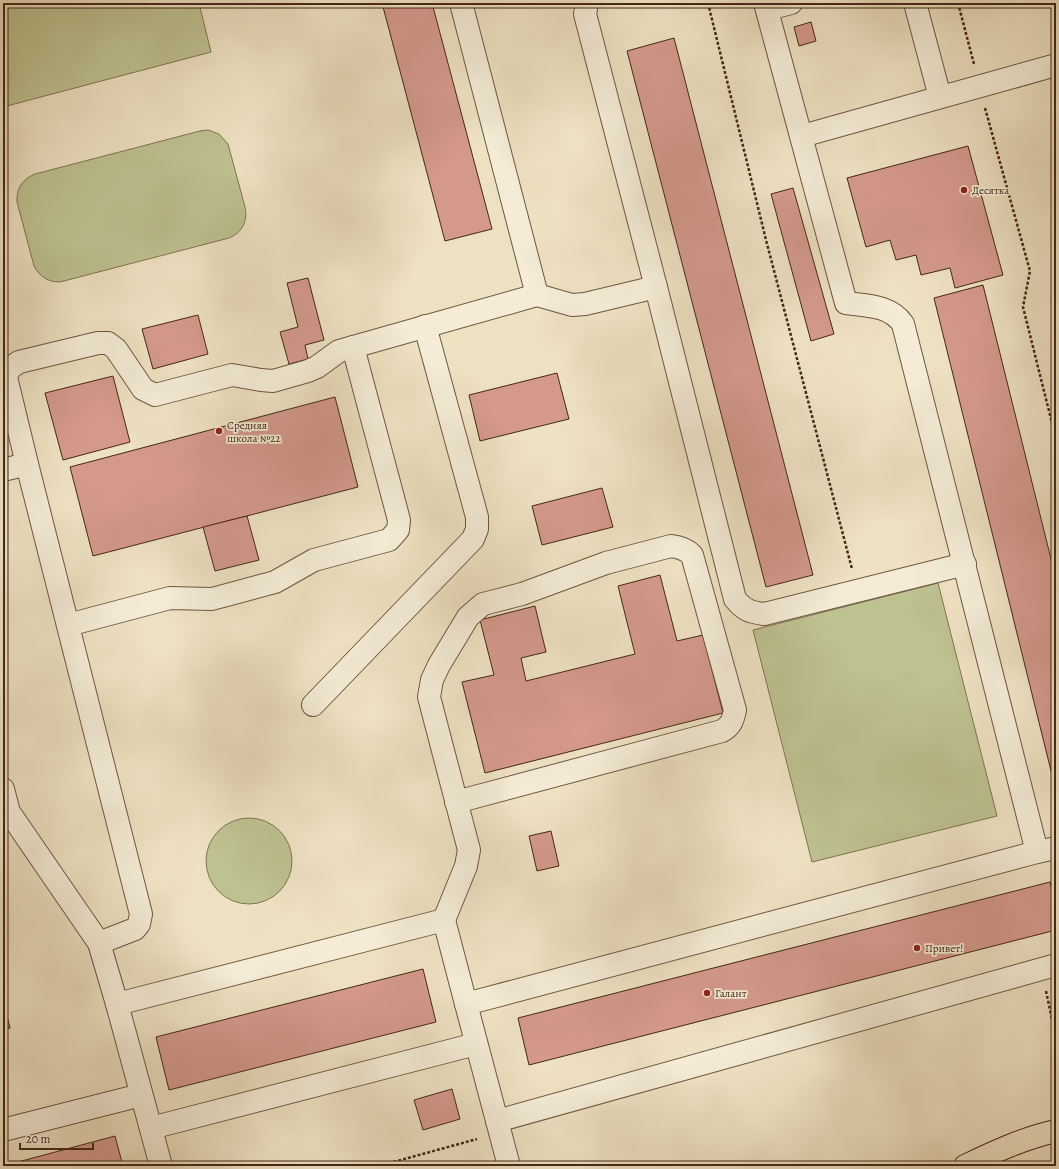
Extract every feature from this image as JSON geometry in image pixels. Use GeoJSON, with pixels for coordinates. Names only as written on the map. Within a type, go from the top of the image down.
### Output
{"type":"FeatureCollection","features":[{"type":"Feature","properties":{"kind":"main road"},"geometry":{"type":"LineString","coordinates":[[965,1166],[1031,1138],[1056,1131]]}},
{"type":"Feature","properties":{"kind":"main road"},"geometry":{"type":"LineString","coordinates":[[990,1166],[1031,1138]]}},
{"type":"Feature","properties":{"kind":"lane"},"geometry":{"type":"LineString","coordinates":[[462,3],[537,295]]}},
{"type":"Feature","properties":{"kind":"lane"},"geometry":{"type":"LineString","coordinates":[[588,3],[585,14],[735,599],[742,608],[752,613],[764,614],[965,564]]}},
{"type":"Feature","properties":{"kind":"lane"},"geometry":{"type":"LineString","coordinates":[[466,1004],[1046,850],[965,564],[903,324],[898,317],[882,308],[846,303],[766,6],[791,3]]}},
{"type":"Feature","properties":{"kind":"lane"},"geometry":{"type":"LineString","coordinates":[[915,3],[940,97]]}},
{"type":"Feature","properties":{"kind":"lane"},"geometry":{"type":"LineString","coordinates":[[802,136],[1056,65]]}},
{"type":"Feature","properties":{"kind":"lane"},"geometry":{"type":"LineString","coordinates":[[99,943],[134,929],[139,924],[141,914],[6,377],[10,368],[19,362],[98,343],[108,343],[116,349],[143,389],[156,395],[232,375],[261,380],[273,380],[308,371],[317,367],[339,351],[537,295],[572,305],[585,304],[656,287]]}},
{"type":"Feature","properties":{"kind":"lane"},"geometry":{"type":"LineString","coordinates":[[313,705],[473,538],[477,529],[477,517],[425,326]]}},
{"type":"Feature","properties":{"kind":"lane"},"geometry":{"type":"LineString","coordinates":[[68,625],[170,598],[212,599],[275,582],[314,560],[390,540],[398,530],[399,520],[352,347]]}},
{"type":"Feature","properties":{"kind":"lane"},"geometry":{"type":"LineString","coordinates":[[3,470],[27,464]]}},
{"type":"Feature","properties":{"kind":"lane"},"geometry":{"type":"LineString","coordinates":[[456,802],[722,731],[730,727],[734,719],[735,710],[692,555],[687,550],[680,547],[671,546],[606,563],[522,594],[483,604],[468,617],[439,665],[432,680],[429,697],[468,850],[466,866],[444,920],[509,1166]]}},
{"type":"Feature","properties":{"kind":"lane"},"geometry":{"type":"LineString","coordinates":[[3,789],[6,813],[99,943],[161,1166]]}},
{"type":"Feature","properties":{"kind":"lane"},"geometry":{"type":"LineString","coordinates":[[117,1004],[444,920]]}},
{"type":"Feature","properties":{"kind":"lane"},"geometry":{"type":"LineString","coordinates":[[497,1121],[1049,967]]}},
{"type":"Feature","properties":{"kind":"lane"},"geometry":{"type":"LineString","coordinates":[[151,1128],[476,1044]]}},
{"type":"Feature","properties":{"kind":"lane"},"geometry":{"type":"LineString","coordinates":[[3,1130],[141,1095]]}},
{"type":"Feature","properties":{"kind":"path"},"geometry":{"type":"LineString","coordinates":[[708,3],[768,248],[858,591]]}},
{"type":"Feature","properties":{"kind":"path"},"geometry":{"type":"LineString","coordinates":[[958,3],[979,86],[1030,271],[1023,307],[1056,439]]}},
{"type":"Feature","properties":{"kind":"path"},"geometry":{"type":"LineString","coordinates":[[1049,967],[1056,1038]]}},
{"type":"Feature","properties":{"kind":"path"},"geometry":{"type":"LineString","coordinates":[[379,1166],[480,1139],[497,1121]]}},
{"type":"Feature","properties":{"kind":"green space"},"geometry":{"type":"Polygon","coordinates":[[[3,3],[199,3],[211,52],[3,107],[3,3]]]}},
{"type":"Feature","properties":{"kind":"green space"},"geometry":{"type":"Polygon","coordinates":[[[208,130],[219,134],[228,144],[245,207],[245,222],[241,230],[234,236],[60,282],[48,280],[39,273],[34,266],[17,202],[19,188],[24,181],[35,174],[208,130]]]}},
{"type":"Feature","properties":{"kind":"green space"},"geometry":{"type":"Polygon","coordinates":[[[938,583],[997,816],[812,862],[753,630],[938,583]]]}},
{"type":"Feature","properties":{"kind":"green space"},"geometry":{"type":"Polygon","coordinates":[[[241,818],[257,818],[266,821],[280,830],[289,844],[292,853],[292,869],[289,878],[280,892],[266,901],[257,904],[241,904],[225,897],[218,892],[213,885],[206,869],[206,853],[213,837],[218,830],[225,825],[241,818]]]}},
{"type":"Feature","properties":{"kind":"green space"},"geometry":{"type":"Polygon","coordinates":[[[1056,1160],[1056,1166],[1036,1166],[1056,1160]]]}},
{"type":"Feature","properties":{"kind":"building"},"geometry":{"type":"Polygon","coordinates":[[[382,3],[432,3],[492,229],[445,241],[382,3]]]}},
{"type":"Feature","properties":{"kind":"building"},"geometry":{"type":"Polygon","coordinates":[[[811,22],[816,41],[799,46],[794,27],[811,22]]]}},
{"type":"Feature","properties":{"kind":"building"},"geometry":{"type":"Polygon","coordinates":[[[674,38],[813,575],[766,587],[627,51],[674,38]]]}},
{"type":"Feature","properties":{"kind":"building"},"geometry":{"type":"Polygon","coordinates":[[[968,146],[1003,275],[955,288],[950,268],[921,275],[916,255],[896,260],[890,240],[866,247],[847,178],[968,146]]]}},
{"type":"Feature","properties":{"kind":"building"},"geometry":{"type":"Polygon","coordinates":[[[793,188],[834,334],[811,341],[771,194],[793,188]]]}},
{"type":"Feature","properties":{"kind":"building"},"geometry":{"type":"Polygon","coordinates":[[[308,278],[324,340],[305,345],[308,359],[289,364],[280,332],[298,327],[287,283],[308,278]]]}},
{"type":"Feature","properties":{"kind":"building"},"geometry":{"type":"Polygon","coordinates":[[[983,285],[1056,579],[1056,791],[934,298],[983,285]]]}},
{"type":"Feature","properties":{"kind":"building"},"geometry":{"type":"Polygon","coordinates":[[[198,315],[208,354],[153,369],[142,329],[198,315]]]}},
{"type":"Feature","properties":{"kind":"building"},"geometry":{"type":"Polygon","coordinates":[[[557,373],[569,419],[480,441],[469,395],[557,373]]]}},
{"type":"Feature","properties":{"kind":"building"},"geometry":{"type":"Polygon","coordinates":[[[113,376],[130,442],[63,460],[45,393],[113,376]]]}},
{"type":"Feature","properties":{"kind":"building"},"geometry":{"type":"Polygon","coordinates":[[[335,397],[358,487],[93,556],[70,467],[335,397]]]}},
{"type":"Feature","properties":{"kind":"building"},"geometry":{"type":"Polygon","coordinates":[[[602,488],[613,527],[542,545],[532,506],[602,488]]]}},
{"type":"Feature","properties":{"kind":"building"},"geometry":{"type":"Polygon","coordinates":[[[247,516],[259,560],[215,571],[203,527],[247,516]]]}},
{"type":"Feature","properties":{"kind":"building"},"geometry":{"type":"Polygon","coordinates":[[[660,575],[677,641],[703,635],[723,713],[485,773],[462,682],[494,675],[480,620],[535,606],[546,652],[521,658],[526,681],[635,654],[618,586],[660,575]]]}},
{"type":"Feature","properties":{"kind":"building"},"geometry":{"type":"Polygon","coordinates":[[[551,831],[559,866],[537,871],[529,836],[551,831]]]}},
{"type":"Feature","properties":{"kind":"building"},"geometry":{"type":"Polygon","coordinates":[[[1050,882],[1056,905],[1056,930],[529,1065],[518,1018],[1050,882]]]}},
{"type":"Feature","properties":{"kind":"building"},"geometry":{"type":"Polygon","coordinates":[[[423,969],[436,1022],[169,1090],[156,1037],[423,969]]]}},
{"type":"Feature","properties":{"kind":"building"},"geometry":{"type":"Polygon","coordinates":[[[3,1000],[10,1028],[3,1030],[3,1000]]]}},
{"type":"Feature","properties":{"kind":"building"},"geometry":{"type":"Polygon","coordinates":[[[452,1089],[460,1119],[423,1130],[414,1100],[452,1089]]]}},
{"type":"Feature","properties":{"kind":"building"},"geometry":{"type":"Polygon","coordinates":[[[115,1136],[123,1166],[3,1166],[115,1136]]]}},
{"type":"Feature","properties":{"kind":"place","name":"Десятка"},"geometry":{"type":"Point","coordinates":[964,190]}},
{"type":"Feature","properties":{"kind":"place","name":"Средняя школа №22"},"geometry":{"type":"Point","coordinates":[219,431]}},
{"type":"Feature","properties":{"kind":"place","name":"Привет!"},"geometry":{"type":"Point","coordinates":[917,948]}},
{"type":"Feature","properties":{"kind":"place","name":"Галант"},"geometry":{"type":"Point","coordinates":[707,993]}}]}
